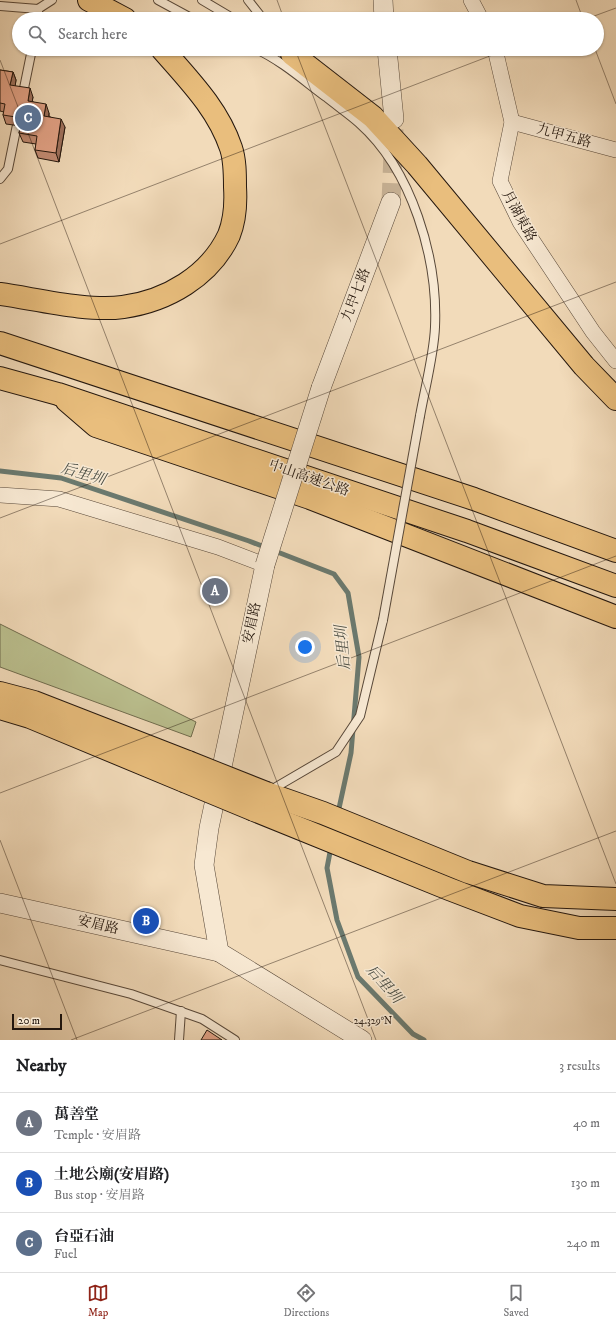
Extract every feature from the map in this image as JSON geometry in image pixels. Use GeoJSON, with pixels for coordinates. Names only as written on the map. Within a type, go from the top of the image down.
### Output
{"type":"FeatureCollection","features":[{"type":"Feature","properties":{"kind":"highway"},"geometry":{"type":"LineString","coordinates":[[89,0],[112,12]]}},
{"type":"Feature","properties":{"kind":"highway"},"geometry":{"type":"LineString","coordinates":[[0,294],[81,306],[122,307],[150,301],[180,288],[202,272],[218,254],[229,234],[236,206],[235,171],[231,148],[207,101],[168,56]]}},
{"type":"Feature","properties":{"kind":"highway"},"geometry":{"type":"LineString","coordinates":[[294,56],[373,117],[417,165],[584,366],[616,399]]}},
{"type":"Feature","properties":{"kind":"highway"},"geometry":{"type":"LineString","coordinates":[[0,343],[474,499],[616,551]]}},
{"type":"Feature","properties":{"kind":"highway","name":"中山高速公路"},"geometry":{"type":"LineString","coordinates":[[0,378],[58,394],[467,531],[616,586]]}},
{"type":"Feature","properties":{"kind":"highway"},"geometry":{"type":"LineString","coordinates":[[58,394],[96,426],[310,498],[616,617]]}},
{"type":"Feature","properties":{"kind":"highway"},"geometry":{"type":"LineString","coordinates":[[0,693],[34,702],[186,772]]}},
{"type":"Feature","properties":{"kind":"highway"},"geometry":{"type":"LineString","coordinates":[[0,708],[30,717],[186,772],[260,801],[319,837],[520,916],[579,928],[616,928]]}},
{"type":"Feature","properties":{"kind":"highway"},"geometry":{"type":"LineString","coordinates":[[260,801],[323,813],[468,872],[543,896],[616,899]]}},
{"type":"Feature","properties":{"kind":"street"},"geometry":{"type":"LineString","coordinates":[[383,0],[384,12]]}},
{"type":"Feature","properties":{"kind":"street"},"geometry":{"type":"LineString","coordinates":[[471,0],[477,12]]}},
{"type":"Feature","properties":{"kind":"street"},"geometry":{"type":"LineString","coordinates":[[388,56],[394,119]]}},
{"type":"Feature","properties":{"kind":"street","name":"月湖東路"},"geometry":{"type":"LineString","coordinates":[[497,56],[512,122],[500,181],[520,222],[593,332],[616,361]]}},
{"type":"Feature","properties":{"kind":"street","name":"九甲五路"},"geometry":{"type":"LineString","coordinates":[[512,122],[616,150]]}},
{"type":"Feature","properties":{"kind":"street","name":"九甲七路"},"geometry":{"type":"LineString","coordinates":[[265,566],[321,388],[392,202]]}},
{"type":"Feature","properties":{"kind":"street"},"geometry":{"type":"LineString","coordinates":[[0,496],[59,498],[218,547],[265,566]]}},
{"type":"Feature","properties":{"kind":"street","name":"安眉路"},"geometry":{"type":"LineString","coordinates":[[219,952],[204,865],[209,828],[265,566]]}},
{"type":"Feature","properties":{"kind":"street","name":"安眉路"},"geometry":{"type":"LineString","coordinates":[[0,903],[219,952],[362,1040]]}},
{"type":"Feature","properties":{"kind":"lane"},"geometry":{"type":"LineString","coordinates":[[0,6],[38,9],[52,0]]}},
{"type":"Feature","properties":{"kind":"lane"},"geometry":{"type":"LineString","coordinates":[[158,0],[179,12]]}},
{"type":"Feature","properties":{"kind":"lane"},"geometry":{"type":"LineString","coordinates":[[202,0],[222,12]]}},
{"type":"Feature","properties":{"kind":"lane"},"geometry":{"type":"LineString","coordinates":[[248,0],[258,12]]}},
{"type":"Feature","properties":{"kind":"lane"},"geometry":{"type":"LineString","coordinates":[[0,178],[8,169],[31,56]]}},
{"type":"Feature","properties":{"kind":"lane"},"geometry":{"type":"LineString","coordinates":[[260,801],[336,752],[360,716],[383,620],[435,328],[436,303],[429,252],[420,221],[402,180],[375,141],[360,124],[272,56]]}},
{"type":"Feature","properties":{"kind":"lane"},"geometry":{"type":"LineString","coordinates":[[293,56],[344,112]]}},
{"type":"Feature","properties":{"kind":"lane"},"geometry":{"type":"LineString","coordinates":[[2,961],[131,994],[202,1019],[235,1040]]}},
{"type":"Feature","properties":{"kind":"lane"},"geometry":{"type":"LineString","coordinates":[[179,1040],[181,1011]]}},
{"type":"Feature","properties":{"kind":"green space"},"geometry":{"type":"Polygon","coordinates":[[[0,624],[196,722],[191,737],[0,667],[0,624]]]}},
{"type":"Feature","properties":{"kind":"building"},"geometry":{"type":"Polygon","coordinates":[[[0,70],[13,72],[10,85],[30,88],[28,101],[46,104],[44,116],[61,119],[56,153],[35,150],[37,136],[19,133],[22,118],[3,115],[5,104],[0,103],[0,70]]]}},
{"type":"Feature","properties":{"kind":"building"},"geometry":{"type":"Polygon","coordinates":[[[207,1030],[222,1040],[201,1040],[207,1030]]]}},
{"type":"Feature","properties":{"kind":"waterway","name":"后里圳"},"geometry":{"type":"LineString","coordinates":[[0,471],[61,478],[249,541],[334,574],[348,593],[359,657],[351,753],[338,813]]}},
{"type":"Feature","properties":{"kind":"waterway","name":"后里圳"},"geometry":{"type":"LineString","coordinates":[[331,847],[327,868],[337,920],[358,977],[413,1034],[424,1040]]}},
{"type":"Feature","properties":{"kind":"tunnel"},"geometry":{"type":"LineString","coordinates":[[391,202],[394,129]]}},
{"type":"Feature","properties":{"kind":"place","name":"台亞石油"},"geometry":{"type":"Point","coordinates":[28,118]}},
{"type":"Feature","properties":{"kind":"place","name":"萬善堂"},"geometry":{"type":"Point","coordinates":[215,591]}},
{"type":"Feature","properties":{"kind":"place","name":"土地公廟(安眉路)"},"geometry":{"type":"Point","coordinates":[146,921]}}]}
